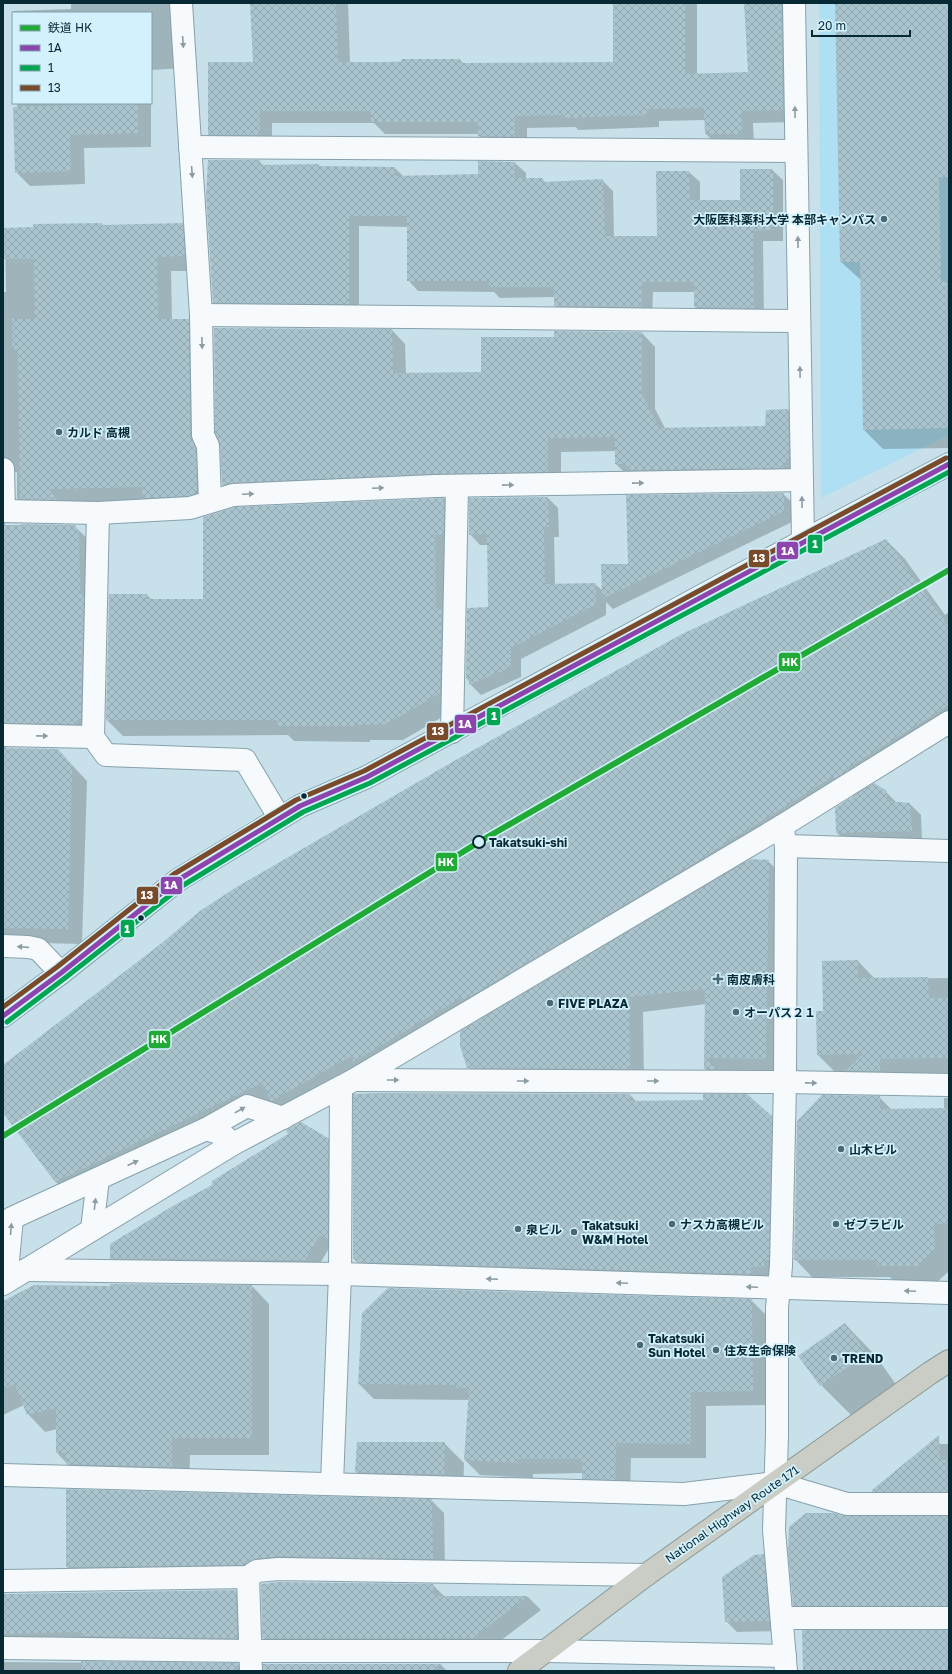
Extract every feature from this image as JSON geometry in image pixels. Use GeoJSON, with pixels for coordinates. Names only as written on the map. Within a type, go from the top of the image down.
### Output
{"type":"FeatureCollection","features":[{"type":"Feature","properties":{"kind":"highway","name":"National Highway Route 171"},"geometry":{"type":"LineString","coordinates":[[519,1671],[548,1651],[646,1575],[949,1361]]}},
{"type":"Feature","properties":{"kind":"street"},"geometry":{"type":"LineString","coordinates":[[181,3],[201,315],[203,435],[208,446],[210,501]]}},
{"type":"Feature","properties":{"kind":"street"},"geometry":{"type":"LineString","coordinates":[[794,3],[803,541]]}},
{"type":"Feature","properties":{"kind":"street"},"geometry":{"type":"LineString","coordinates":[[190,147],[796,151]]}},
{"type":"Feature","properties":{"kind":"street"},"geometry":{"type":"LineString","coordinates":[[201,315],[799,321]]}},
{"type":"Feature","properties":{"kind":"street"},"geometry":{"type":"LineString","coordinates":[[3,1016],[62,973],[178,880],[279,817],[300,806],[367,777],[803,541],[949,464]]}},
{"type":"Feature","properties":{"kind":"street"},"geometry":{"type":"LineString","coordinates":[[3,469],[4,511],[98,513],[190,508],[233,494],[456,486],[802,480]]}},
{"type":"Feature","properties":{"kind":"street"},"geometry":{"type":"LineString","coordinates":[[452,732],[456,486]]}},
{"type":"Feature","properties":{"kind":"street"},"geometry":{"type":"LineString","coordinates":[[98,513],[93,737],[106,755],[245,760],[279,817]]}},
{"type":"Feature","properties":{"kind":"street"},"geometry":{"type":"LineString","coordinates":[[5,1283],[233,1144],[348,1083],[784,836],[949,722]]}},
{"type":"Feature","properties":{"kind":"street"},"geometry":{"type":"LineString","coordinates":[[3,735],[93,737]]}},
{"type":"Feature","properties":{"kind":"street"},"geometry":{"type":"LineString","coordinates":[[784,836],[949,851]]}},
{"type":"Feature","properties":{"kind":"street"},"geometry":{"type":"LineString","coordinates":[[3,1648],[251,1661],[548,1651],[786,1664],[774,1530],[776,1483],[777,1308],[779,1288],[785,1082],[784,836]]}},
{"type":"Feature","properties":{"kind":"street"},"geometry":{"type":"LineString","coordinates":[[3,946],[38,949],[62,973]]}},
{"type":"Feature","properties":{"kind":"street"},"geometry":{"type":"LineString","coordinates":[[348,1083],[785,1082],[949,1086]]}},
{"type":"Feature","properties":{"kind":"street"},"geometry":{"type":"LineString","coordinates":[[332,1483],[348,1083]]}},
{"type":"Feature","properties":{"kind":"street"},"geometry":{"type":"LineString","coordinates":[[5,1283],[12,1218],[206,1129],[247,1106],[283,1118]]}},
{"type":"Feature","properties":{"kind":"street"},"geometry":{"type":"LineString","coordinates":[[206,1129],[222,1134],[233,1144]]}},
{"type":"Feature","properties":{"kind":"street"},"geometry":{"type":"LineString","coordinates":[[92,1229],[98,1179]]}},
{"type":"Feature","properties":{"kind":"street"},"geometry":{"type":"LineString","coordinates":[[26,1270],[340,1274],[949,1293]]}},
{"type":"Feature","properties":{"kind":"street"},"geometry":{"type":"LineString","coordinates":[[3,1475],[684,1494],[776,1483],[847,1504],[949,1504]]}},
{"type":"Feature","properties":{"kind":"street"},"geometry":{"type":"LineString","coordinates":[[3,1581],[248,1577],[257,1571],[278,1569],[646,1575]]}},
{"type":"Feature","properties":{"kind":"street"},"geometry":{"type":"LineString","coordinates":[[248,1577],[251,1661]]}},
{"type":"Feature","properties":{"kind":"street"},"geometry":{"type":"LineString","coordinates":[[782,1618],[949,1618]]}},
{"type":"Feature","properties":{"kind":"shaded area","name":"大阪医科薬科大学 本部キャンパス"},"geometry":{"type":"Polygon","coordinates":[[[819,3],[949,3],[949,435],[821,498],[819,3]]]}},
{"type":"Feature","properties":{"kind":"building"},"geometry":{"type":"Polygon","coordinates":[[[250,3],[336,3],[338,62],[401,62],[401,59],[460,59],[460,63],[613,62],[613,3],[685,3],[685,74],[748,72],[744,3],[781,3],[783,110],[741,111],[742,134],[705,134],[704,108],[647,109],[647,115],[565,118],[565,115],[515,116],[515,137],[478,136],[478,122],[371,122],[371,111],[260,111],[260,135],[208,135],[208,62],[253,62],[250,3]]]}},
{"type":"Feature","properties":{"kind":"building","name":"大阪医科薬科大学 本部キャンパス"},"geometry":{"type":"Polygon","coordinates":[[[835,3],[949,3],[949,177],[939,177],[941,282],[947,282],[949,428],[863,430],[860,262],[840,262],[835,3]]]}},
{"type":"Feature","properties":{"kind":"building"},"geometry":{"type":"Polygon","coordinates":[[[138,104],[138,133],[70,135],[71,171],[15,173],[13,107],[138,104]]]}},
{"type":"Feature","properties":{"kind":"building"},"geometry":{"type":"Polygon","coordinates":[[[208,160],[260,160],[260,165],[319,164],[319,166],[395,167],[395,176],[478,174],[478,161],[515,162],[515,178],[543,178],[543,182],[603,179],[605,236],[657,236],[656,171],[689,171],[690,200],[740,200],[740,169],[773,169],[773,230],[753,231],[754,308],[694,307],[694,282],[642,282],[642,307],[554,306],[554,287],[489,287],[489,281],[407,281],[407,216],[349,216],[349,304],[213,303],[206,196],[208,160]]]}},
{"type":"Feature","properties":{"kind":"building"},"geometry":{"type":"Polygon","coordinates":[[[102,223],[102,225],[183,223],[185,256],[157,257],[158,319],[189,319],[190,435],[196,449],[197,493],[188,496],[142,498],[142,487],[49,489],[57,500],[20,499],[18,349],[12,349],[12,319],[35,319],[34,259],[4,259],[4,228],[33,227],[33,224],[102,223]]]}},
{"type":"Feature","properties":{"kind":"building"},"geometry":{"type":"Polygon","coordinates":[[[214,328],[392,329],[393,373],[481,372],[481,337],[554,337],[554,331],[642,332],[642,394],[659,428],[765,426],[766,410],[788,409],[789,462],[783,462],[783,468],[626,470],[626,464],[615,464],[615,437],[548,438],[548,472],[434,474],[232,483],[222,485],[220,446],[215,432],[214,328]]]}},
{"type":"Feature","properties":{"kind":"building"},"geometry":{"type":"Polygon","coordinates":[[[784,493],[784,511],[602,599],[601,564],[628,564],[626,495],[784,493]]]}},
{"type":"Feature","properties":{"kind":"building"},"geometry":{"type":"Polygon","coordinates":[[[548,497],[549,527],[544,527],[545,584],[596,583],[596,604],[511,648],[511,667],[469,685],[469,677],[466,679],[467,608],[488,607],[487,534],[469,535],[469,498],[548,497]]]}},
{"type":"Feature","properties":{"kind":"building"},"geometry":{"type":"Polygon","coordinates":[[[444,498],[444,535],[435,535],[436,609],[442,608],[440,693],[387,724],[355,726],[277,726],[277,720],[106,720],[109,594],[147,594],[147,599],[203,599],[203,517],[235,507],[444,498]]]}},
{"type":"Feature","properties":{"kind":"building"},"geometry":{"type":"Polygon","coordinates":[[[21,524],[75,525],[79,532],[80,594],[84,594],[81,720],[77,720],[74,724],[3,723],[3,526],[21,526],[21,524]]]}},
{"type":"Feature","properties":{"kind":"building"},"geometry":{"type":"Polygon","coordinates":[[[886,539],[949,627],[949,705],[847,768],[850,769],[834,779],[834,776],[706,855],[708,855],[462,1001],[462,997],[353,1062],[353,1055],[271,1101],[262,1083],[55,1182],[3,1113],[3,1065],[162,943],[200,911],[235,888],[454,761],[680,635],[886,539]]]}},
{"type":"Feature","properties":{"kind":"building"},"geometry":{"type":"Polygon","coordinates":[[[3,748],[58,749],[72,765],[68,929],[3,928],[3,748]]]}},
{"type":"Feature","properties":{"kind":"building"},"geometry":{"type":"Polygon","coordinates":[[[874,783],[887,791],[887,801],[910,803],[912,831],[836,833],[835,808],[874,783]]]}},
{"type":"Feature","properties":{"kind":"building"},"geometry":{"type":"Polygon","coordinates":[[[751,859],[769,860],[766,1059],[705,1058],[718,1069],[704,1069],[705,989],[629,997],[630,1069],[467,1068],[460,1046],[460,1031],[751,859]]]}},
{"type":"Feature","properties":{"kind":"building"},"geometry":{"type":"Polygon","coordinates":[[[858,960],[858,978],[928,977],[929,998],[949,998],[949,1058],[880,1059],[880,1071],[846,1071],[862,1054],[817,1055],[816,1011],[823,1011],[822,961],[858,960]]]}},
{"type":"Feature","properties":{"kind":"building"},"geometry":{"type":"Polygon","coordinates":[[[353,1094],[630,1094],[630,1101],[703,1100],[703,1094],[747,1094],[772,1116],[769,1260],[764,1260],[764,1267],[751,1267],[751,1274],[357,1262],[353,1258],[353,1094]]]}},
{"type":"Feature","properties":{"kind":"building"},"geometry":{"type":"Polygon","coordinates":[[[822,1095],[880,1096],[880,1109],[949,1108],[949,1223],[934,1224],[935,1250],[918,1266],[877,1266],[877,1260],[794,1260],[797,1121],[822,1095]]]}},
{"type":"Feature","properties":{"kind":"building"},"geometry":{"type":"Polygon","coordinates":[[[301,1122],[328,1138],[328,1240],[320,1235],[305,1260],[110,1259],[110,1244],[171,1207],[212,1185],[212,1181],[288,1134],[286,1130],[301,1122]]]}},
{"type":"Feature","properties":{"kind":"building"},"geometry":{"type":"Polygon","coordinates":[[[110,1284],[252,1285],[252,1438],[172,1438],[172,1467],[66,1464],[66,1453],[56,1453],[56,1408],[27,1415],[15,1384],[3,1389],[3,1301],[34,1285],[110,1286],[110,1284]]]}},
{"type":"Feature","properties":{"kind":"building"},"geometry":{"type":"Polygon","coordinates":[[[388,1288],[752,1299],[753,1391],[691,1392],[691,1444],[616,1443],[615,1480],[582,1479],[582,1459],[518,1459],[518,1463],[464,1460],[469,1388],[456,1388],[456,1385],[358,1384],[362,1313],[388,1288]]]}},
{"type":"Feature","properties":{"kind":"building"},"geometry":{"type":"Polygon","coordinates":[[[845,1323],[867,1354],[820,1386],[798,1356],[845,1323]]]}},
{"type":"Feature","properties":{"kind":"building"},"geometry":{"type":"Polygon","coordinates":[[[939,1435],[940,1460],[947,1460],[948,1492],[872,1492],[872,1490],[939,1435]]]}},
{"type":"Feature","properties":{"kind":"building"},"geometry":{"type":"Polygon","coordinates":[[[357,1442],[445,1442],[444,1475],[355,1472],[357,1442]]]}},
{"type":"Feature","properties":{"kind":"building"},"geometry":{"type":"Polygon","coordinates":[[[66,1489],[432,1499],[433,1559],[278,1556],[255,1559],[244,1565],[66,1567],[66,1489]]]}},
{"type":"Feature","properties":{"kind":"building"},"geometry":{"type":"Polygon","coordinates":[[[806,1513],[833,1513],[847,1516],[948,1516],[949,1606],[793,1606],[788,1553],[789,1527],[806,1513]]]}},
{"type":"Feature","properties":{"kind":"building"},"geometry":{"type":"Polygon","coordinates":[[[764,1554],[769,1621],[725,1622],[722,1577],[754,1555],[764,1554]]]}},
{"type":"Feature","properties":{"kind":"building"},"geometry":{"type":"Polygon","coordinates":[[[278,1582],[433,1584],[434,1596],[528,1596],[473,1638],[262,1638],[261,1584],[278,1582]]]}},
{"type":"Feature","properties":{"kind":"building"},"geometry":{"type":"Polygon","coordinates":[[[236,1590],[237,1638],[81,1636],[81,1632],[3,1634],[3,1594],[236,1590]]]}},
{"type":"Feature","properties":{"kind":"building"},"geometry":{"type":"Polygon","coordinates":[[[802,1630],[949,1630],[949,1670],[803,1671],[802,1630]]]}},
{"type":"Feature","properties":{"kind":"building"},"geometry":{"type":"Polygon","coordinates":[[[81,1661],[238,1663],[238,1671],[81,1671],[81,1661]]]}},
{"type":"Feature","properties":{"kind":"building"},"geometry":{"type":"Polygon","coordinates":[[[263,1664],[441,1664],[431,1671],[263,1671],[263,1664]]]}},
{"type":"Feature","properties":{"kind":"rail line","name":"HK"},"geometry":{"type":"LineString","coordinates":[[3,1136],[479,842],[949,570]]}},
{"type":"Feature","properties":{"kind":"transit line","name":"13"},"geometry":{"type":"LineString","coordinates":[[3,1007],[57,967],[174,874],[296,800],[364,771],[946,458]]}},
{"type":"Feature","properties":{"kind":"transit line","name":"1A"},"geometry":{"type":"LineString","coordinates":[[3,1016],[61,973],[178,880],[300,806],[367,777],[949,464]]}},
{"type":"Feature","properties":{"kind":"transit line","name":"1"},"geometry":{"type":"LineString","coordinates":[[7,1022],[182,886],[303,812],[370,783],[949,472]]}},
{"type":"Feature","properties":{"kind":"place","name":"大阪医科薬科大学 本部キャンパス"},"geometry":{"type":"Point","coordinates":[884,219]}},
{"type":"Feature","properties":{"kind":"place","name":"カルド 高槻"},"geometry":{"type":"Point","coordinates":[59,432]}},
{"type":"Feature","properties":{"kind":"place","name":"Takatsuki-shi"},"geometry":{"type":"Point","coordinates":[479,842]}},
{"type":"Feature","properties":{"kind":"place","name":"南皮膚科"},"geometry":{"type":"Point","coordinates":[718,979]}},
{"type":"Feature","properties":{"kind":"place","name":"FIVE PLAZA"},"geometry":{"type":"Point","coordinates":[550,1003]}},
{"type":"Feature","properties":{"kind":"place","name":"オーパス２１"},"geometry":{"type":"Point","coordinates":[736,1012]}},
{"type":"Feature","properties":{"kind":"place","name":"山木ビル"},"geometry":{"type":"Point","coordinates":[841,1149]}},
{"type":"Feature","properties":{"kind":"place","name":"ナスカ高槻ビル"},"geometry":{"type":"Point","coordinates":[672,1224]}},
{"type":"Feature","properties":{"kind":"place","name":"ゼブラビル"},"geometry":{"type":"Point","coordinates":[836,1224]}},
{"type":"Feature","properties":{"kind":"place","name":"泉ビル"},"geometry":{"type":"Point","coordinates":[518,1229]}},
{"type":"Feature","properties":{"kind":"place","name":"Takatsuki W&M Hotel"},"geometry":{"type":"Point","coordinates":[574,1232]}},
{"type":"Feature","properties":{"kind":"place","name":"Takatsuki Sun Hotel"},"geometry":{"type":"Point","coordinates":[640,1345]}},
{"type":"Feature","properties":{"kind":"place","name":"住友生命保険"},"geometry":{"type":"Point","coordinates":[716,1350]}},
{"type":"Feature","properties":{"kind":"place","name":"TREND"},"geometry":{"type":"Point","coordinates":[834,1358]}}]}
